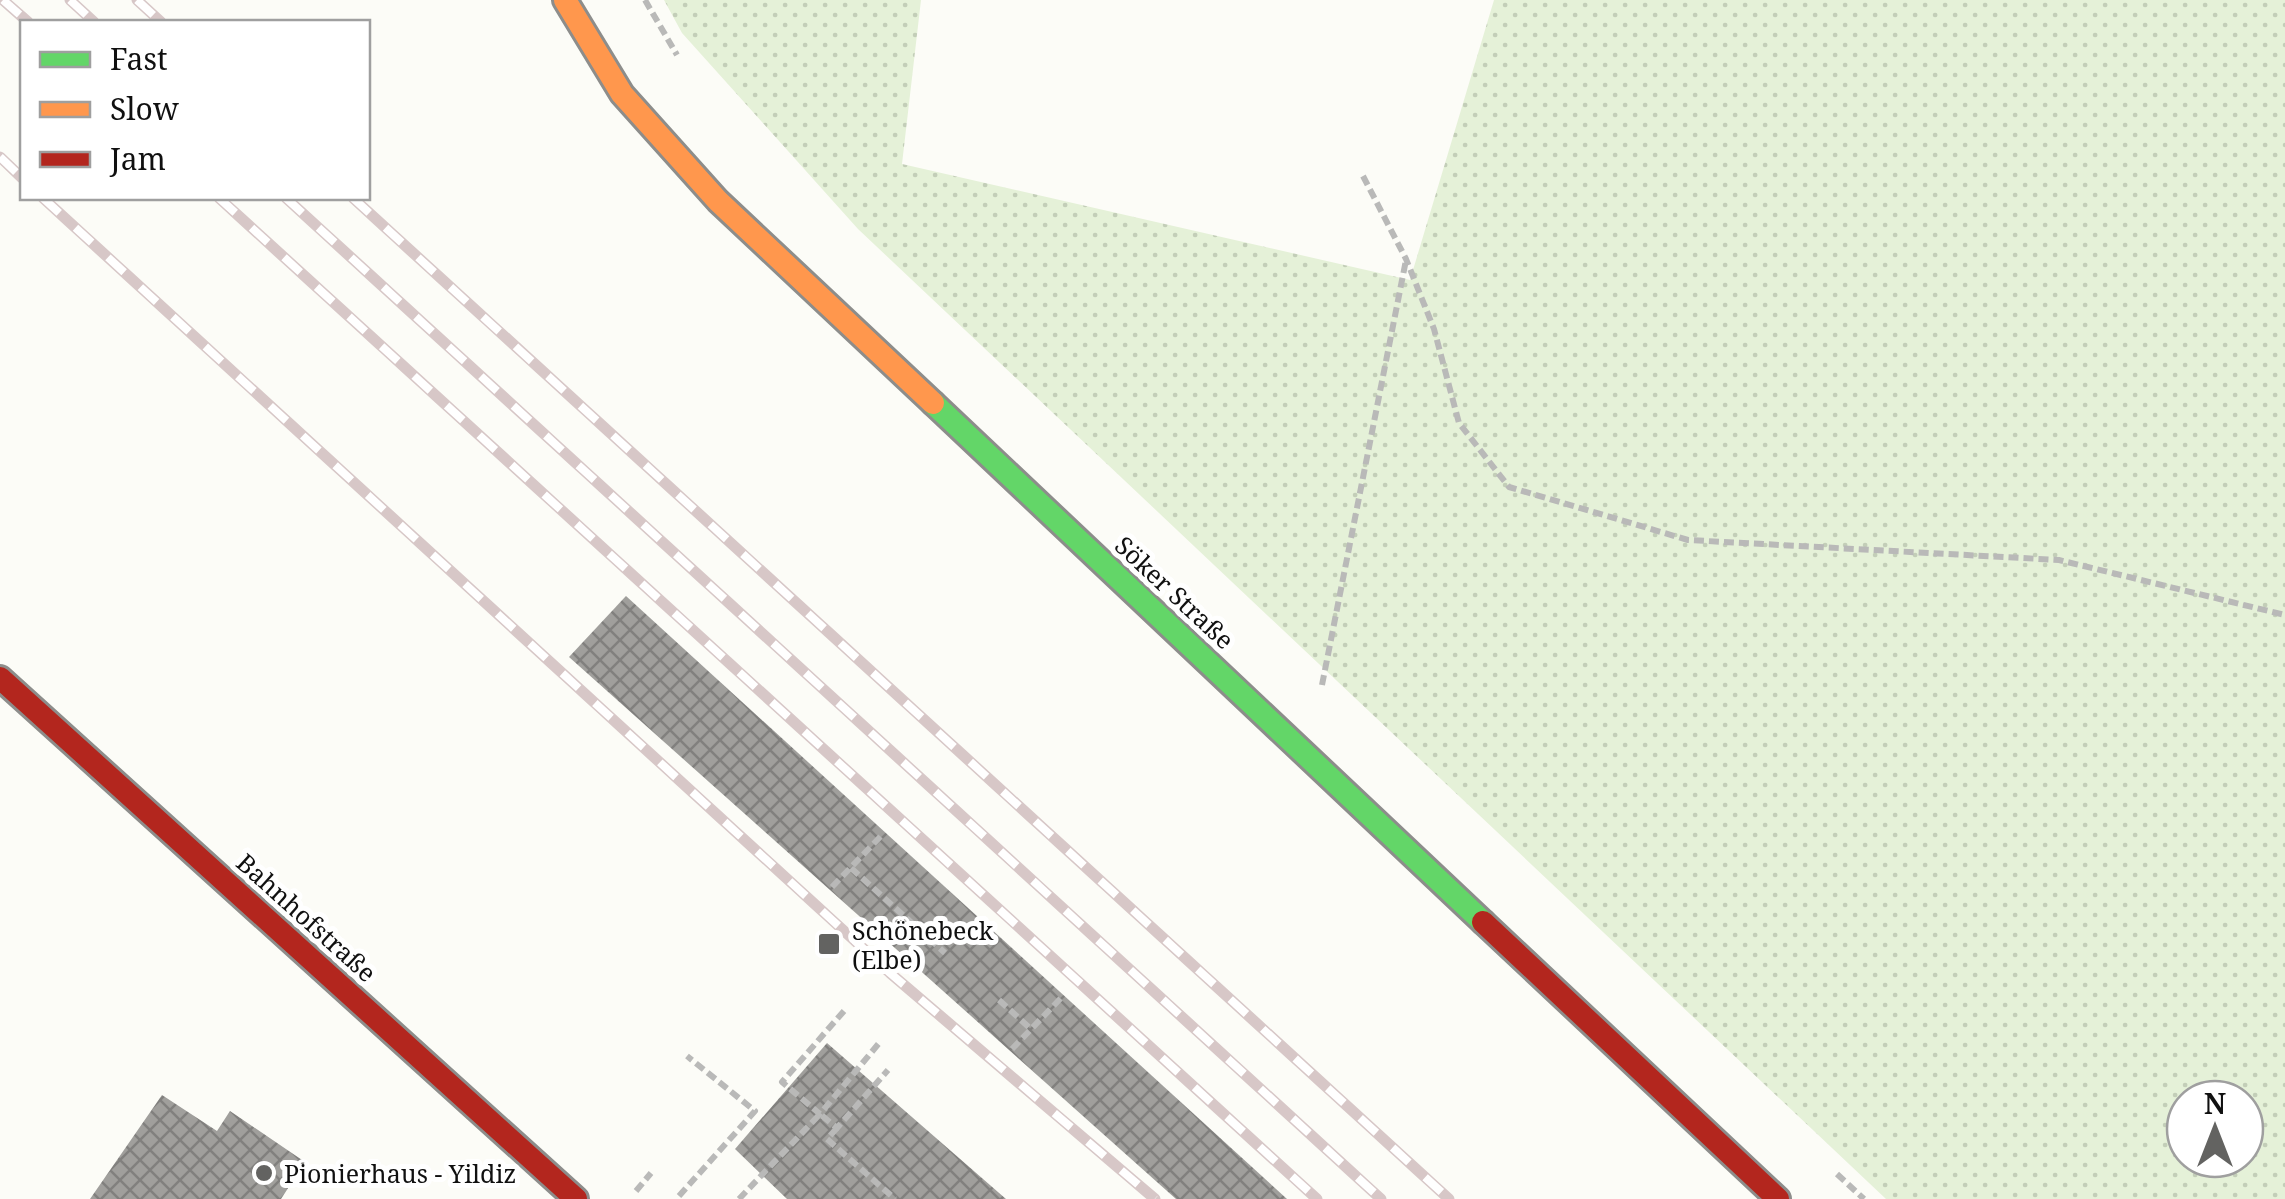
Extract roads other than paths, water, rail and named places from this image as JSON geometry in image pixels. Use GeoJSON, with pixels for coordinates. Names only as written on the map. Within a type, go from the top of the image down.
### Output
{"type":"FeatureCollection","features":[{"type":"Feature","properties":{"kind":"street","name":"Söker Straße"},"geometry":{"type":"LineString","coordinates":[[565,0],[622,94],[718,201],[1778,1199]]}},
{"type":"Feature","properties":{"kind":"street","name":"Bahnhofstraße"},"geometry":{"type":"LineString","coordinates":[[0,678],[576,1199]]}},
{"type":"Feature","properties":{"kind":"railway"},"geometry":{"type":"LineString","coordinates":[[3,0],[26,20]]}},
{"type":"Feature","properties":{"kind":"railway"},"geometry":{"type":"LineString","coordinates":[[70,0],[92,20]]}},
{"type":"Feature","properties":{"kind":"railway"},"geometry":{"type":"LineString","coordinates":[[137,0],[159,20]]}},
{"type":"Feature","properties":{"kind":"railway"},"geometry":{"type":"LineString","coordinates":[[0,157],[20,176]]}},
{"type":"Feature","properties":{"kind":"railway"},"geometry":{"type":"LineString","coordinates":[[45,200],[890,973],[1155,1199]]}},
{"type":"Feature","properties":{"kind":"railway"},"geometry":{"type":"LineString","coordinates":[[221,200],[1317,1199]]}},
{"type":"Feature","properties":{"kind":"railway"},"geometry":{"type":"LineString","coordinates":[[288,200],[1381,1199]]}},
{"type":"Feature","properties":{"kind":"railway"},"geometry":{"type":"LineString","coordinates":[[355,200],[1449,1199]]}},
{"type":"Feature","properties":{"kind":"place","name":"Schönebeck (Elbe)"},"geometry":{"type":"Point","coordinates":[829,944]}},
{"type":"Feature","properties":{"kind":"place","name":"Pionierhaus - Yildiz"},"geometry":{"type":"Point","coordinates":[264,1173]}}]}
